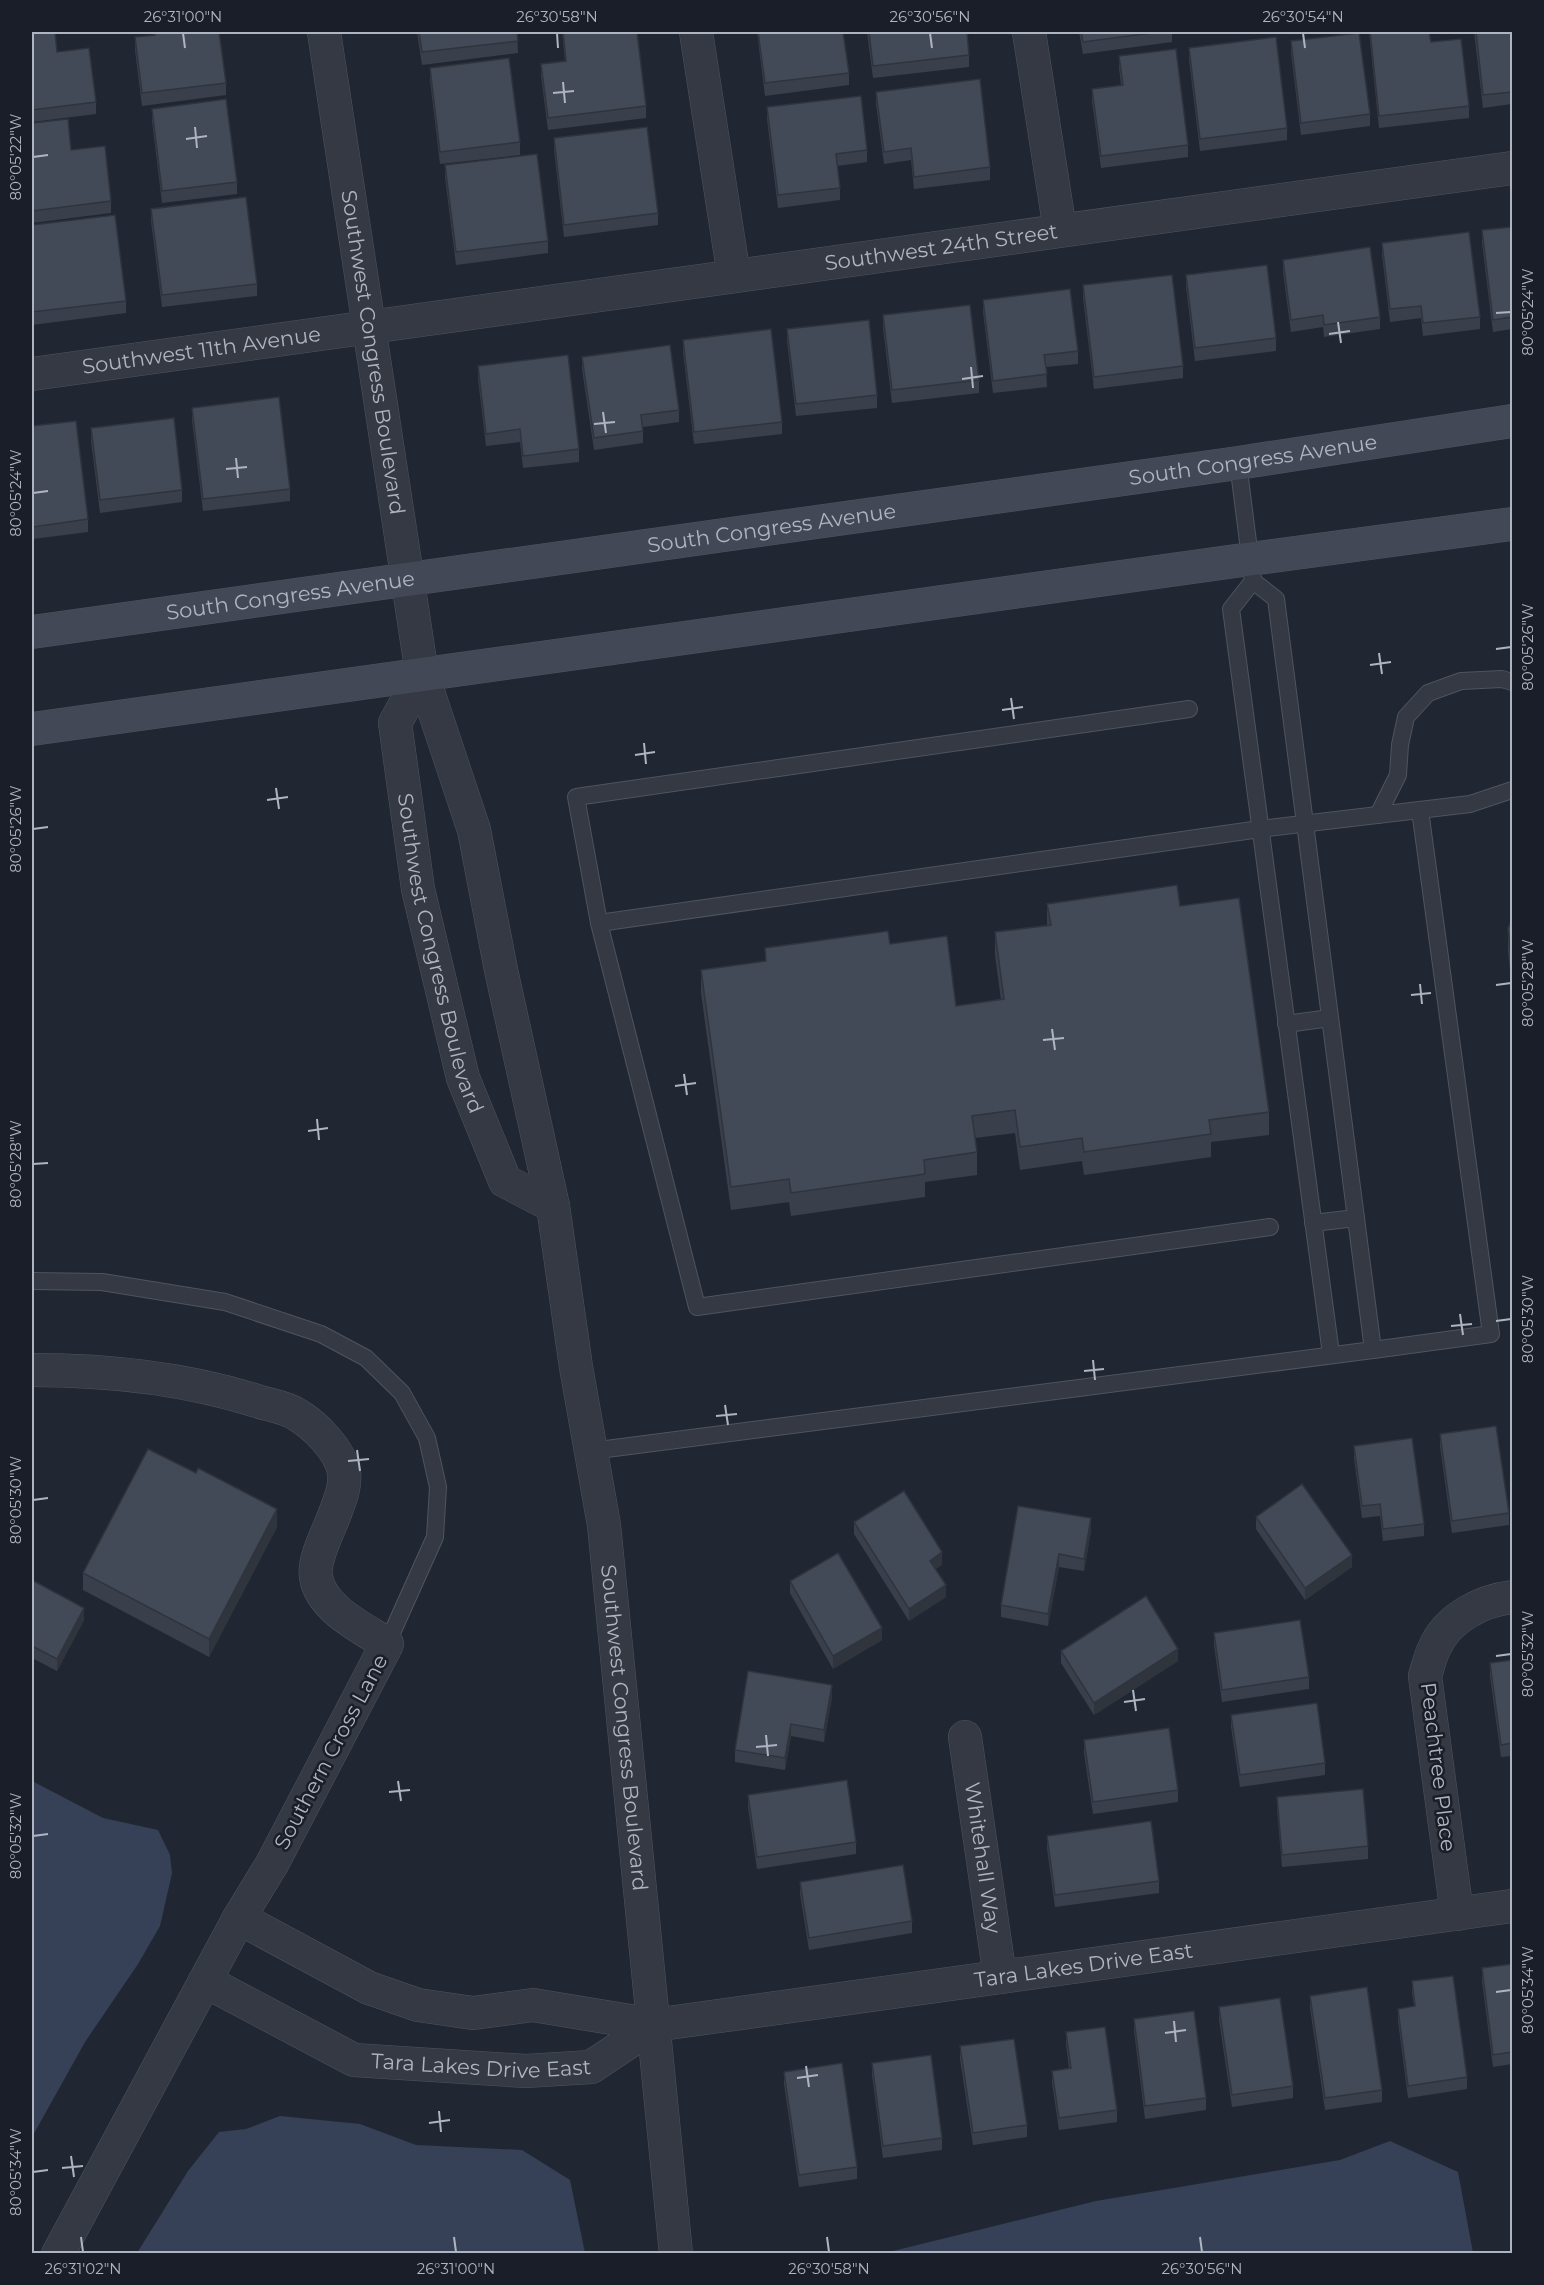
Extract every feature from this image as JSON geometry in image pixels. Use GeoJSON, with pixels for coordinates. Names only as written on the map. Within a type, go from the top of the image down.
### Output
{"type":"FeatureCollection","features":[{"type":"Feature","properties":{"kind":"main road","name":"South Congress Avenue"},"geometry":{"type":"LineString","coordinates":[[32,632],[1238,464],[1512,421]]}},
{"type":"Feature","properties":{"kind":"main road"},"geometry":{"type":"LineString","coordinates":[[32,729],[422,674],[1251,570],[1512,524]]}},
{"type":"Feature","properties":{"kind":"street","name":"Southwest Congress Boulevard"},"geometry":{"type":"LineString","coordinates":[[324,32],[422,674],[474,830],[501,970],[553,1206],[576,1367],[604,1525],[676,2253]]}},
{"type":"Feature","properties":{"kind":"street"},"geometry":{"type":"LineString","coordinates":[[696,32],[734,276]]}},
{"type":"Feature","properties":{"kind":"street"},"geometry":{"type":"LineString","coordinates":[[1029,32],[1060,230]]}},
{"type":"Feature","properties":{"kind":"street","name":"Southwest 24th Street"},"geometry":{"type":"LineString","coordinates":[[370,327],[1512,168]]}},
{"type":"Feature","properties":{"kind":"street","name":"Southwest 11th Avenue"},"geometry":{"type":"LineString","coordinates":[[32,374],[370,327]]}},
{"type":"Feature","properties":{"kind":"street","name":"Southwest Congress Boulevard"},"geometry":{"type":"LineString","coordinates":[[422,674],[395,723],[418,889],[463,1078],[505,1181],[553,1206]]}},
{"type":"Feature","properties":{"kind":"street","name":"Southern Cross Lane"},"geometry":{"type":"LineString","coordinates":[[32,1370],[111,1372],[218,1389],[295,1413],[335,1451],[344,1470],[345,1486],[319,1555],[316,1576],[322,1592],[334,1608],[387,1644],[272,1864],[239,1918],[58,2253]]}},
{"type":"Feature","properties":{"kind":"street","name":"Peachtree Place"},"geometry":{"type":"LineString","coordinates":[[1457,1914],[1425,1676],[1434,1647],[1451,1624],[1475,1607],[1512,1597]]}},
{"type":"Feature","properties":{"kind":"street","name":"Whitehall Way"},"geometry":{"type":"LineString","coordinates":[[965,1737],[1000,1977]]}},
{"type":"Feature","properties":{"kind":"street","name":"Tara Lakes Drive East"},"geometry":{"type":"LineString","coordinates":[[239,1918],[369,1988],[418,2005],[473,2013],[533,2005],[654,2025],[1512,1906]]}},
{"type":"Feature","properties":{"kind":"street","name":"Tara Lakes Drive East"},"geometry":{"type":"LineString","coordinates":[[205,1981],[354,2060],[526,2071],[591,2067],[654,2025]]}},
{"type":"Feature","properties":{"kind":"lane"},"geometry":{"type":"LineString","coordinates":[[1238,464],[1251,570],[1276,599],[1373,1350]]}},
{"type":"Feature","properties":{"kind":"lane"},"geometry":{"type":"LineString","coordinates":[[1251,570],[1231,609],[1331,1354]]}},
{"type":"Feature","properties":{"kind":"lane"},"geometry":{"type":"LineString","coordinates":[[1378,815],[1398,775],[1400,744],[1406,717],[1428,693],[1461,681],[1502,679],[1512,682]]}},
{"type":"Feature","properties":{"kind":"lane"},"geometry":{"type":"LineString","coordinates":[[1189,709],[576,797],[599,923],[697,1307],[1270,1227]]}},
{"type":"Feature","properties":{"kind":"lane"},"geometry":{"type":"LineString","coordinates":[[599,923],[1260,830],[1470,804],[1512,790]]}},
{"type":"Feature","properties":{"kind":"lane"},"geometry":{"type":"LineString","coordinates":[[591,1451],[1491,1334],[1420,810]]}},
{"type":"Feature","properties":{"kind":"lane"},"geometry":{"type":"LineString","coordinates":[[1286,1024],[1330,1018]]}},
{"type":"Feature","properties":{"kind":"lane"},"geometry":{"type":"LineString","coordinates":[[1313,1223],[1356,1218]]}},
{"type":"Feature","properties":{"kind":"lane"},"geometry":{"type":"LineString","coordinates":[[32,1281],[102,1282],[225,1302],[321,1334],[366,1358],[402,1393],[427,1438],[438,1487],[435,1538],[387,1644]]}},
{"type":"Feature","properties":{"kind":"water"},"geometry":{"type":"Polygon","coordinates":[[[32,1781],[103,1818],[158,1830],[170,1855],[172,1873],[160,1926],[138,1964],[85,2042],[32,2137],[32,1781]]]}},
{"type":"Feature","properties":{"kind":"water"},"geometry":{"type":"Polygon","coordinates":[[[280,2116],[360,2124],[416,2145],[522,2150],[570,2180],[585,2253],[137,2253],[188,2171],[219,2132],[246,2129],[280,2116]]]}},
{"type":"Feature","properties":{"kind":"water"},"geometry":{"type":"Polygon","coordinates":[[[1390,2141],[1458,2172],[1473,2253],[892,2253],[1096,2201],[1340,2160],[1390,2141]]]}},
{"type":"Feature","properties":{"kind":"building"},"geometry":{"type":"Polygon","coordinates":[[[32,32],[55,32],[57,52],[89,48],[96,102],[32,110],[32,32]]]}},
{"type":"Feature","properties":{"kind":"building"},"geometry":{"type":"Polygon","coordinates":[[[154,32],[219,32],[226,83],[142,93],[135,37],[155,35],[154,32]]]}},
{"type":"Feature","properties":{"kind":"building"},"geometry":{"type":"Polygon","coordinates":[[[419,32],[517,32],[518,41],[422,52],[419,32]]]}},
{"type":"Feature","properties":{"kind":"building"},"geometry":{"type":"Polygon","coordinates":[[[563,32],[637,32],[646,106],[548,118],[541,64],[566,61],[563,32]]]}},
{"type":"Feature","properties":{"kind":"building"},"geometry":{"type":"Polygon","coordinates":[[[758,32],[843,32],[849,73],[765,83],[758,32]]]}},
{"type":"Feature","properties":{"kind":"building"},"geometry":{"type":"Polygon","coordinates":[[[869,32],[967,32],[969,55],[873,66],[869,32]]]}},
{"type":"Feature","properties":{"kind":"building"},"geometry":{"type":"Polygon","coordinates":[[[1081,32],[1159,32],[1083,42],[1081,32]]]}},
{"type":"Feature","properties":{"kind":"building"},"geometry":{"type":"Polygon","coordinates":[[[1370,32],[1429,32],[1431,42],[1461,39],[1469,106],[1379,116],[1370,32]]]}},
{"type":"Feature","properties":{"kind":"building"},"geometry":{"type":"Polygon","coordinates":[[[1476,32],[1512,32],[1512,92],[1483,95],[1476,32]]]}},
{"type":"Feature","properties":{"kind":"building"},"geometry":{"type":"Polygon","coordinates":[[[1359,33],[1370,114],[1301,123],[1291,41],[1359,33]]]}},
{"type":"Feature","properties":{"kind":"building"},"geometry":{"type":"Polygon","coordinates":[[[1276,37],[1287,128],[1200,139],[1189,48],[1276,37]]]}},
{"type":"Feature","properties":{"kind":"building"},"geometry":{"type":"Polygon","coordinates":[[[1176,49],[1188,145],[1101,156],[1092,89],[1123,85],[1119,56],[1176,49]]]}},
{"type":"Feature","properties":{"kind":"building"},"geometry":{"type":"Polygon","coordinates":[[[509,58],[520,142],[440,152],[430,68],[509,58]]]}},
{"type":"Feature","properties":{"kind":"building"},"geometry":{"type":"Polygon","coordinates":[[[980,79],[990,167],[914,177],[911,148],[884,152],[876,92],[980,79]]]}},
{"type":"Feature","properties":{"kind":"building"},"geometry":{"type":"Polygon","coordinates":[[[861,96],[867,150],[836,154],[840,188],[778,195],[767,107],[861,96]]]}},
{"type":"Feature","properties":{"kind":"building"},"geometry":{"type":"Polygon","coordinates":[[[226,99],[237,182],[162,191],[152,109],[226,99]]]}},
{"type":"Feature","properties":{"kind":"building"},"geometry":{"type":"Polygon","coordinates":[[[68,119],[71,150],[105,146],[111,201],[32,211],[32,123],[68,119]]]}},
{"type":"Feature","properties":{"kind":"building"},"geometry":{"type":"Polygon","coordinates":[[[647,127],[658,213],[564,225],[554,138],[647,127]]]}},
{"type":"Feature","properties":{"kind":"building"},"geometry":{"type":"Polygon","coordinates":[[[537,154],[548,241],[456,252],[445,165],[537,154]]]}},
{"type":"Feature","properties":{"kind":"building"},"geometry":{"type":"Polygon","coordinates":[[[246,197],[257,284],[162,295],[151,209],[246,197]]]}},
{"type":"Feature","properties":{"kind":"building"},"geometry":{"type":"Polygon","coordinates":[[[115,215],[126,301],[32,312],[32,225],[115,215]]]}},
{"type":"Feature","properties":{"kind":"building"},"geometry":{"type":"Polygon","coordinates":[[[1512,227],[1512,317],[1493,320],[1482,230],[1512,227]]]}},
{"type":"Feature","properties":{"kind":"building"},"geometry":{"type":"Polygon","coordinates":[[[1469,232],[1480,317],[1423,323],[1421,306],[1390,309],[1382,243],[1469,232]]]}},
{"type":"Feature","properties":{"kind":"building"},"geometry":{"type":"Polygon","coordinates":[[[1370,247],[1380,317],[1324,325],[1323,315],[1291,320],[1283,260],[1370,247]]]}},
{"type":"Feature","properties":{"kind":"building"},"geometry":{"type":"Polygon","coordinates":[[[1267,265],[1276,338],[1195,348],[1186,275],[1267,265]]]}},
{"type":"Feature","properties":{"kind":"building"},"geometry":{"type":"Polygon","coordinates":[[[1172,275],[1183,366],[1094,377],[1083,285],[1172,275]]]}},
{"type":"Feature","properties":{"kind":"building"},"geometry":{"type":"Polygon","coordinates":[[[1070,289],[1078,351],[1044,355],[1047,374],[993,381],[983,300],[1070,289]]]}},
{"type":"Feature","properties":{"kind":"building"},"geometry":{"type":"Polygon","coordinates":[[[970,305],[979,380],[892,390],[883,315],[970,305]]]}},
{"type":"Feature","properties":{"kind":"building"},"geometry":{"type":"Polygon","coordinates":[[[869,320],[877,395],[796,404],[787,329],[869,320]]]}},
{"type":"Feature","properties":{"kind":"building"},"geometry":{"type":"Polygon","coordinates":[[[771,329],[782,422],[694,432],[683,340],[771,329]]]}},
{"type":"Feature","properties":{"kind":"building"},"geometry":{"type":"Polygon","coordinates":[[[670,345],[679,410],[641,415],[643,431],[594,438],[582,357],[670,345]]]}},
{"type":"Feature","properties":{"kind":"building"},"geometry":{"type":"Polygon","coordinates":[[[568,355],[579,449],[523,456],[520,429],[486,434],[478,366],[568,355]]]}},
{"type":"Feature","properties":{"kind":"building"},"geometry":{"type":"Polygon","coordinates":[[[279,397],[290,489],[203,499],[192,408],[279,397]]]}},
{"type":"Feature","properties":{"kind":"building"},"geometry":{"type":"Polygon","coordinates":[[[174,418],[182,490],[100,500],[91,428],[174,418]]]}},
{"type":"Feature","properties":{"kind":"building"},"geometry":{"type":"Polygon","coordinates":[[[76,421],[88,519],[33,527],[32,426],[76,421]]]}},
{"type":"Feature","properties":{"kind":"building"},"geometry":{"type":"Polygon","coordinates":[[[1177,885],[1180,906],[1239,898],[1269,1112],[1209,1120],[1211,1134],[1084,1152],[1082,1138],[1020,1147],[1015,1110],[972,1116],[977,1152],[924,1160],[925,1174],[791,1193],[789,1179],[731,1187],[701,970],[766,961],[765,948],[888,931],[890,944],[947,936],[956,1006],[1004,999],[995,932],[1051,925],[1047,904],[1177,885]]]}},
{"type":"Feature","properties":{"kind":"building"},"geometry":{"type":"Polygon","coordinates":[[[1512,919],[1512,967],[1508,928],[1512,919]]]}},
{"type":"Feature","properties":{"kind":"building"},"geometry":{"type":"Polygon","coordinates":[[[1496,1426],[1509,1513],[1452,1521],[1440,1434],[1496,1426]]]}},
{"type":"Feature","properties":{"kind":"building"},"geometry":{"type":"Polygon","coordinates":[[[1412,1438],[1424,1524],[1383,1529],[1380,1504],[1362,1506],[1354,1446],[1412,1438]]]}},
{"type":"Feature","properties":{"kind":"building"},"geometry":{"type":"Polygon","coordinates":[[[148,1449],[196,1473],[198,1468],[277,1509],[209,1639],[83,1573],[148,1449]]]}},
{"type":"Feature","properties":{"kind":"building"},"geometry":{"type":"Polygon","coordinates":[[[1302,1484],[1352,1555],[1305,1588],[1256,1517],[1302,1484]]]}},
{"type":"Feature","properties":{"kind":"building"},"geometry":{"type":"Polygon","coordinates":[[[904,1491],[942,1552],[930,1561],[946,1585],[909,1609],[854,1522],[904,1491]]]}},
{"type":"Feature","properties":{"kind":"building"},"geometry":{"type":"Polygon","coordinates":[[[1018,1506],[1091,1518],[1084,1559],[1059,1554],[1048,1614],[1001,1605],[1018,1506]]]}},
{"type":"Feature","properties":{"kind":"building"},"geometry":{"type":"Polygon","coordinates":[[[838,1553],[882,1628],[833,1656],[790,1581],[838,1553]]]}},
{"type":"Feature","properties":{"kind":"building"},"geometry":{"type":"Polygon","coordinates":[[[32,1580],[84,1608],[57,1659],[32,1646],[32,1580]]]}},
{"type":"Feature","properties":{"kind":"building"},"geometry":{"type":"Polygon","coordinates":[[[1146,1596],[1178,1649],[1094,1703],[1061,1651],[1146,1596]]]}},
{"type":"Feature","properties":{"kind":"building"},"geometry":{"type":"Polygon","coordinates":[[[1300,1620],[1309,1677],[1222,1690],[1214,1633],[1300,1620]]]}},
{"type":"Feature","properties":{"kind":"building"},"geometry":{"type":"Polygon","coordinates":[[[1512,1660],[1512,1743],[1501,1745],[1490,1663],[1512,1660]]]}},
{"type":"Feature","properties":{"kind":"building"},"geometry":{"type":"Polygon","coordinates":[[[748,1671],[832,1685],[824,1730],[791,1724],[785,1758],[735,1750],[748,1671]]]}},
{"type":"Feature","properties":{"kind":"building"},"geometry":{"type":"Polygon","coordinates":[[[1317,1703],[1325,1763],[1240,1775],[1231,1715],[1317,1703]]]}},
{"type":"Feature","properties":{"kind":"building"},"geometry":{"type":"Polygon","coordinates":[[[1169,1728],[1178,1790],[1093,1802],[1084,1740],[1169,1728]]]}},
{"type":"Feature","properties":{"kind":"building"},"geometry":{"type":"Polygon","coordinates":[[[847,1780],[856,1842],[757,1857],[748,1795],[847,1780]]]}},
{"type":"Feature","properties":{"kind":"building"},"geometry":{"type":"Polygon","coordinates":[[[1363,1789],[1368,1846],[1282,1855],[1277,1797],[1363,1789]]]}},
{"type":"Feature","properties":{"kind":"building"},"geometry":{"type":"Polygon","coordinates":[[[1151,1821],[1159,1881],[1055,1895],[1047,1836],[1151,1821]]]}},
{"type":"Feature","properties":{"kind":"building"},"geometry":{"type":"Polygon","coordinates":[[[903,1865],[912,1921],[809,1938],[800,1882],[903,1865]]]}},
{"type":"Feature","properties":{"kind":"building"},"geometry":{"type":"Polygon","coordinates":[[[1512,1964],[1512,2052],[1493,2055],[1482,1968],[1512,1964]]]}},
{"type":"Feature","properties":{"kind":"building"},"geometry":{"type":"Polygon","coordinates":[[[1453,1976],[1467,2077],[1408,2086],[1398,2009],[1415,2006],[1412,1981],[1453,1976]]]}},
{"type":"Feature","properties":{"kind":"building"},"geometry":{"type":"Polygon","coordinates":[[[1367,1987],[1382,2090],[1325,2098],[1310,1996],[1367,1987]]]}},
{"type":"Feature","properties":{"kind":"building"},"geometry":{"type":"Polygon","coordinates":[[[1280,1998],[1293,2086],[1232,2095],[1219,2007],[1280,1998]]]}},
{"type":"Feature","properties":{"kind":"building"},"geometry":{"type":"Polygon","coordinates":[[[1194,2011],[1206,2098],[1145,2106],[1134,2019],[1194,2011]]]}},
{"type":"Feature","properties":{"kind":"building"},"geometry":{"type":"Polygon","coordinates":[[[1105,2027],[1117,2110],[1059,2118],[1052,2071],[1071,2068],[1066,2032],[1105,2027]]]}},
{"type":"Feature","properties":{"kind":"building"},"geometry":{"type":"Polygon","coordinates":[[[1014,2039],[1027,2125],[973,2133],[960,2046],[1014,2039]]]}},
{"type":"Feature","properties":{"kind":"building"},"geometry":{"type":"Polygon","coordinates":[[[931,2055],[942,2138],[883,2146],[872,2063],[931,2055]]]}},
{"type":"Feature","properties":{"kind":"building"},"geometry":{"type":"Polygon","coordinates":[[[842,2063],[857,2167],[799,2175],[784,2072],[842,2063]]]}}]}
